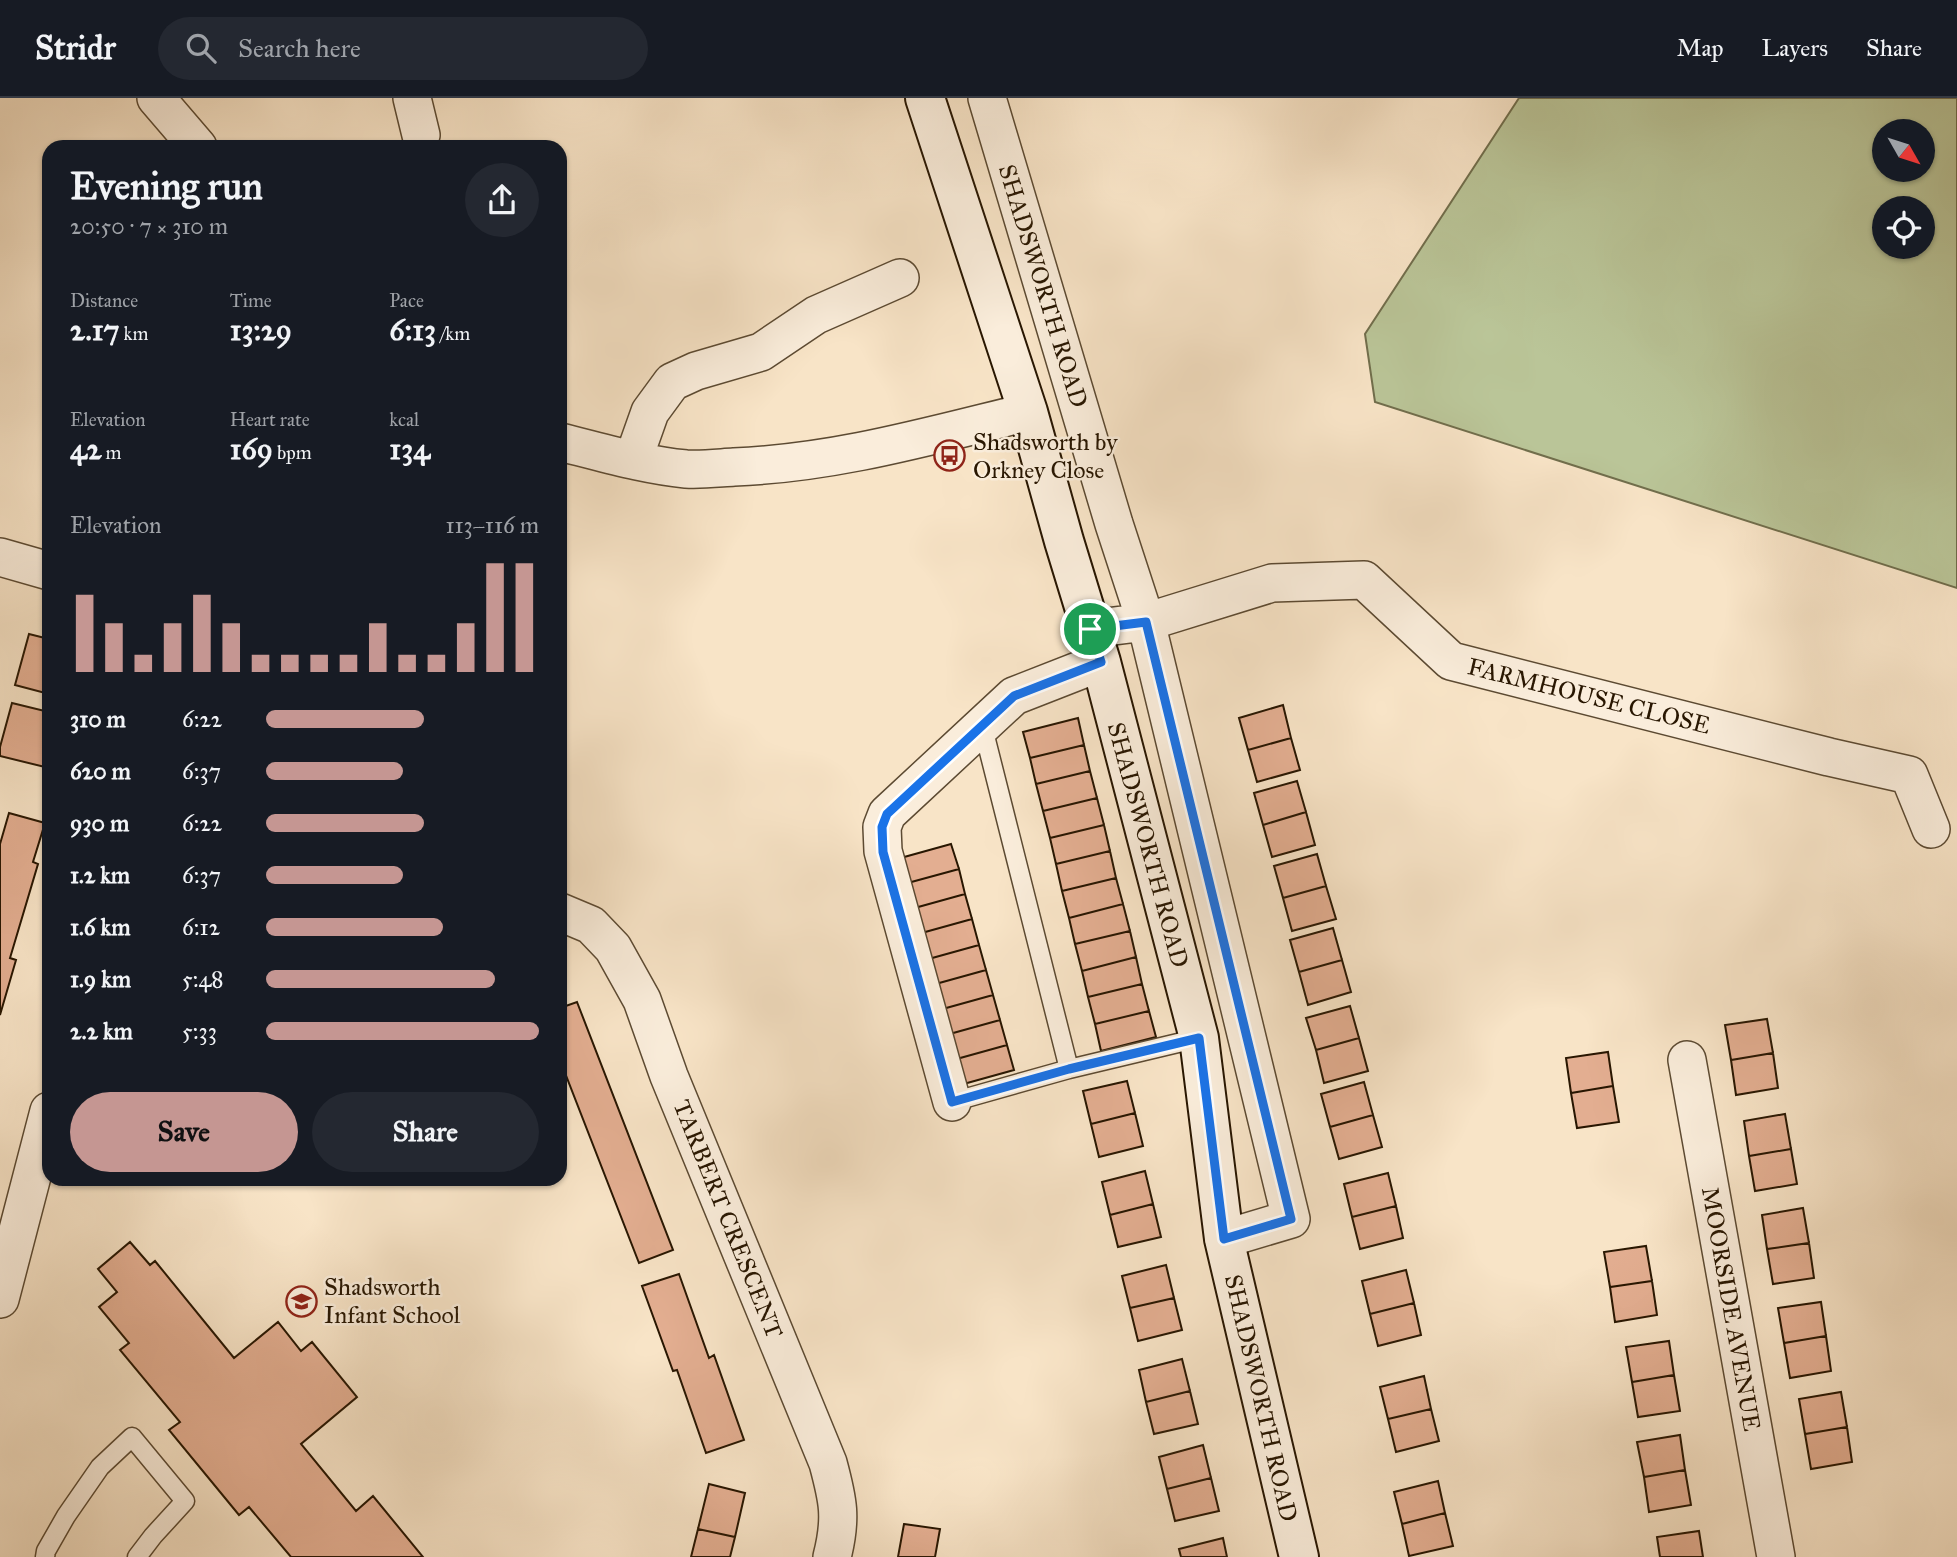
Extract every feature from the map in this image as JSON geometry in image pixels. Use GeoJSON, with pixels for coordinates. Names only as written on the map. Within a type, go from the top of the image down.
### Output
{"type":"FeatureCollection","features":[{"type":"Feature","properties":{"kind":"main road","name":"SHADSWORTH ROAD"},"geometry":{"type":"LineString","coordinates":[[925,98],[1028,412],[1096,645],[1199,1038],[1224,1239],[1299,1557]]}},
{"type":"Feature","properties":{"kind":"street"},"geometry":{"type":"LineString","coordinates":[[156,98],[192,140]]}},
{"type":"Feature","properties":{"kind":"street"},"geometry":{"type":"LineString","coordinates":[[412,98],[421,135]]}},
{"type":"Feature","properties":{"kind":"street","name":"SHADSWORTH ROAD"},"geometry":{"type":"LineString","coordinates":[[987,98],[1114,524],[1146,622],[1291,1219],[1224,1239]]}},
{"type":"Feature","properties":{"kind":"street"},"geometry":{"type":"LineString","coordinates":[[634,460],[650,412],[672,382],[761,352],[816,314],[900,278]]}},
{"type":"Feature","properties":{"kind":"street"},"geometry":{"type":"LineString","coordinates":[[567,444],[634,460],[687,469],[764,466],[829,459],[1028,412]]}},
{"type":"Feature","properties":{"kind":"street"},"geometry":{"type":"LineString","coordinates":[[0,557],[42,569]]}},
{"type":"Feature","properties":{"kind":"street","name":"FARMHOUSE CLOSE"},"geometry":{"type":"LineString","coordinates":[[952,1102],[892,892],[883,852],[882,827],[887,814],[1014,696],[1096,645],[1146,622],[1272,583],[1364,580],[1451,661],[1909,775],[1931,829]]}},
{"type":"Feature","properties":{"kind":"street","name":"TARBERT CRESCENT"},"geometry":{"type":"LineString","coordinates":[[567,915],[591,926],[613,948],[642,1000],[669,1076],[828,1463],[838,1502],[839,1528],[832,1557]]}},
{"type":"Feature","properties":{"kind":"street","name":"MOORSIDE AVENUE"},"geometry":{"type":"LineString","coordinates":[[1687,1060],[1776,1557]]}},
{"type":"Feature","properties":{"kind":"street"},"geometry":{"type":"LineString","coordinates":[[0,1299],[42,1138]]}},
{"type":"Feature","properties":{"kind":"lane"},"geometry":{"type":"LineString","coordinates":[[982,724],[1069,1069]]}},
{"type":"Feature","properties":{"kind":"lane"},"geometry":{"type":"LineString","coordinates":[[952,1102],[1069,1069],[1199,1038]]}},
{"type":"Feature","properties":{"kind":"lane"},"geometry":{"type":"LineString","coordinates":[[45,1557],[66,1516],[100,1467],[132,1437],[185,1501],[137,1557]]}},
{"type":"Feature","properties":{"kind":"green space"},"geometry":{"type":"Polygon","coordinates":[[[1519,98],[1957,98],[1957,588],[1375,402],[1365,334],[1519,98]]]}},
{"type":"Feature","properties":{"kind":"building"},"geometry":{"type":"Polygon","coordinates":[[[29,634],[42,637],[42,692],[15,685],[29,634]]]}},
{"type":"Feature","properties":{"kind":"building"},"geometry":{"type":"Polygon","coordinates":[[[12,703],[42,710],[42,766],[0,756],[12,703]]]}},
{"type":"Feature","properties":{"kind":"building"},"geometry":{"type":"Polygon","coordinates":[[[1283,705],[1291,738],[1248,750],[1239,718],[1283,705]]]}},
{"type":"Feature","properties":{"kind":"building"},"geometry":{"type":"Polygon","coordinates":[[[1078,718],[1084,745],[1030,758],[1023,732],[1078,718]]]}},
{"type":"Feature","properties":{"kind":"building"},"geometry":{"type":"Polygon","coordinates":[[[1291,738],[1300,770],[1257,782],[1248,750],[1291,738]]]}},
{"type":"Feature","properties":{"kind":"building"},"geometry":{"type":"Polygon","coordinates":[[[1084,745],[1090,771],[1036,784],[1030,758],[1084,745]]]}},
{"type":"Feature","properties":{"kind":"building"},"geometry":{"type":"Polygon","coordinates":[[[1090,771],[1097,798],[1043,811],[1036,784],[1090,771]]]}},
{"type":"Feature","properties":{"kind":"building"},"geometry":{"type":"Polygon","coordinates":[[[1297,781],[1306,812],[1263,825],[1254,793],[1297,781]]]}},
{"type":"Feature","properties":{"kind":"building"},"geometry":{"type":"Polygon","coordinates":[[[1097,798],[1104,825],[1050,838],[1043,811],[1097,798]]]}},
{"type":"Feature","properties":{"kind":"building"},"geometry":{"type":"Polygon","coordinates":[[[1306,812],[1315,845],[1272,857],[1263,825],[1306,812]]]}},
{"type":"Feature","properties":{"kind":"building"},"geometry":{"type":"Polygon","coordinates":[[[9,813],[42,822],[42,833],[33,862],[38,864],[10,958],[16,960],[0,1015],[0,844],[9,813]]]}},
{"type":"Feature","properties":{"kind":"building"},"geometry":{"type":"Polygon","coordinates":[[[1104,825],[1110,851],[1056,864],[1050,838],[1104,825]]]}},
{"type":"Feature","properties":{"kind":"building"},"geometry":{"type":"Polygon","coordinates":[[[951,844],[959,869],[904,884],[897,859],[951,844]]]}},
{"type":"Feature","properties":{"kind":"building"},"geometry":{"type":"Polygon","coordinates":[[[1110,851],[1116,878],[1062,891],[1056,864],[1110,851]]]}},
{"type":"Feature","properties":{"kind":"building"},"geometry":{"type":"Polygon","coordinates":[[[1317,854],[1326,886],[1283,898],[1274,866],[1317,854]]]}},
{"type":"Feature","properties":{"kind":"building"},"geometry":{"type":"Polygon","coordinates":[[[959,869],[965,894],[911,909],[904,884],[959,869]]]}},
{"type":"Feature","properties":{"kind":"building"},"geometry":{"type":"Polygon","coordinates":[[[1116,878],[1123,904],[1069,918],[1062,891],[1116,878]]]}},
{"type":"Feature","properties":{"kind":"building"},"geometry":{"type":"Polygon","coordinates":[[[1326,886],[1336,919],[1292,931],[1283,898],[1326,886]]]}},
{"type":"Feature","properties":{"kind":"building"},"geometry":{"type":"Polygon","coordinates":[[[965,894],[972,919],[918,934],[911,909],[965,894]]]}},
{"type":"Feature","properties":{"kind":"building"},"geometry":{"type":"Polygon","coordinates":[[[1123,904],[1130,931],[1075,944],[1069,918],[1123,904]]]}},
{"type":"Feature","properties":{"kind":"building"},"geometry":{"type":"Polygon","coordinates":[[[972,919],[979,945],[925,960],[918,934],[972,919]]]}},
{"type":"Feature","properties":{"kind":"building"},"geometry":{"type":"Polygon","coordinates":[[[1333,928],[1342,960],[1299,972],[1290,940],[1333,928]]]}},
{"type":"Feature","properties":{"kind":"building"},"geometry":{"type":"Polygon","coordinates":[[[1130,931],[1136,957],[1082,971],[1075,944],[1130,931]]]}},
{"type":"Feature","properties":{"kind":"building"},"geometry":{"type":"Polygon","coordinates":[[[979,945],[986,970],[932,985],[925,960],[979,945]]]}},
{"type":"Feature","properties":{"kind":"building"},"geometry":{"type":"Polygon","coordinates":[[[1136,957],[1142,984],[1088,997],[1082,971],[1136,957]]]}},
{"type":"Feature","properties":{"kind":"building"},"geometry":{"type":"Polygon","coordinates":[[[1342,960],[1351,992],[1308,1005],[1299,972],[1342,960]]]}},
{"type":"Feature","properties":{"kind":"building"},"geometry":{"type":"Polygon","coordinates":[[[986,970],[993,995],[939,1010],[932,985],[986,970]]]}},
{"type":"Feature","properties":{"kind":"building"},"geometry":{"type":"Polygon","coordinates":[[[1142,984],[1149,1011],[1095,1024],[1088,997],[1142,984]]]}},
{"type":"Feature","properties":{"kind":"building"},"geometry":{"type":"Polygon","coordinates":[[[993,995],[1000,1020],[946,1035],[939,1010],[993,995]]]}},
{"type":"Feature","properties":{"kind":"building"},"geometry":{"type":"Polygon","coordinates":[[[577,1002],[673,1250],[639,1263],[567,1078],[567,1006],[577,1002]]]}},
{"type":"Feature","properties":{"kind":"building"},"geometry":{"type":"Polygon","coordinates":[[[1350,1006],[1359,1038],[1316,1050],[1306,1018],[1350,1006]]]}},
{"type":"Feature","properties":{"kind":"building"},"geometry":{"type":"Polygon","coordinates":[[[1149,1011],[1156,1037],[1101,1051],[1095,1024],[1149,1011]]]}},
{"type":"Feature","properties":{"kind":"building"},"geometry":{"type":"Polygon","coordinates":[[[1767,1019],[1773,1053],[1731,1060],[1725,1025],[1767,1019]]]}},
{"type":"Feature","properties":{"kind":"building"},"geometry":{"type":"Polygon","coordinates":[[[1000,1020],[1007,1045],[953,1060],[946,1035],[1000,1020]]]}},
{"type":"Feature","properties":{"kind":"building"},"geometry":{"type":"Polygon","coordinates":[[[1359,1038],[1368,1071],[1324,1083],[1316,1050],[1359,1038]]]}},
{"type":"Feature","properties":{"kind":"building"},"geometry":{"type":"Polygon","coordinates":[[[1007,1045],[1014,1070],[960,1085],[953,1060],[1007,1045]]]}},
{"type":"Feature","properties":{"kind":"building"},"geometry":{"type":"Polygon","coordinates":[[[1608,1052],[1613,1086],[1571,1093],[1566,1058],[1608,1052]]]}},
{"type":"Feature","properties":{"kind":"building"},"geometry":{"type":"Polygon","coordinates":[[[1773,1053],[1778,1088],[1736,1095],[1731,1060],[1773,1053]]]}},
{"type":"Feature","properties":{"kind":"building"},"geometry":{"type":"Polygon","coordinates":[[[1127,1081],[1135,1113],[1091,1124],[1083,1091],[1127,1081]]]}},
{"type":"Feature","properties":{"kind":"building"},"geometry":{"type":"Polygon","coordinates":[[[1364,1082],[1373,1115],[1330,1127],[1321,1094],[1364,1082]]]}},
{"type":"Feature","properties":{"kind":"building"},"geometry":{"type":"Polygon","coordinates":[[[1613,1086],[1619,1122],[1577,1128],[1571,1093],[1613,1086]]]}},
{"type":"Feature","properties":{"kind":"building"},"geometry":{"type":"Polygon","coordinates":[[[1135,1113],[1143,1146],[1099,1157],[1091,1124],[1135,1113]]]}},
{"type":"Feature","properties":{"kind":"building"},"geometry":{"type":"Polygon","coordinates":[[[1785,1114],[1791,1149],[1749,1156],[1744,1121],[1785,1114]]]}},
{"type":"Feature","properties":{"kind":"building"},"geometry":{"type":"Polygon","coordinates":[[[1373,1115],[1382,1147],[1339,1159],[1330,1127],[1373,1115]]]}},
{"type":"Feature","properties":{"kind":"building"},"geometry":{"type":"Polygon","coordinates":[[[1791,1149],[1797,1184],[1755,1191],[1749,1156],[1791,1149]]]}},
{"type":"Feature","properties":{"kind":"building"},"geometry":{"type":"Polygon","coordinates":[[[1145,1171],[1153,1204],[1110,1215],[1102,1182],[1145,1171]]]}},
{"type":"Feature","properties":{"kind":"building"},"geometry":{"type":"Polygon","coordinates":[[[1388,1173],[1396,1206],[1352,1217],[1344,1184],[1388,1173]]]}},
{"type":"Feature","properties":{"kind":"building"},"geometry":{"type":"Polygon","coordinates":[[[1153,1204],[1161,1237],[1118,1247],[1110,1215],[1153,1204]]]}},
{"type":"Feature","properties":{"kind":"building"},"geometry":{"type":"Polygon","coordinates":[[[1396,1206],[1403,1238],[1360,1249],[1352,1217],[1396,1206]]]}},
{"type":"Feature","properties":{"kind":"building"},"geometry":{"type":"Polygon","coordinates":[[[1803,1208],[1809,1243],[1767,1249],[1762,1215],[1803,1208]]]}},
{"type":"Feature","properties":{"kind":"building"},"geometry":{"type":"Polygon","coordinates":[[[130,1242],[150,1265],[155,1261],[234,1358],[278,1322],[301,1351],[312,1342],[357,1397],[301,1444],[356,1511],[373,1496],[423,1557],[291,1557],[249,1507],[239,1515],[169,1430],[180,1422],[120,1350],[129,1343],[99,1307],[117,1292],[98,1269],[130,1242]]]}},
{"type":"Feature","properties":{"kind":"building"},"geometry":{"type":"Polygon","coordinates":[[[1809,1243],[1814,1278],[1773,1284],[1767,1249],[1809,1243]]]}},
{"type":"Feature","properties":{"kind":"building"},"geometry":{"type":"Polygon","coordinates":[[[1646,1246],[1652,1281],[1610,1287],[1604,1252],[1646,1246]]]}},
{"type":"Feature","properties":{"kind":"building"},"geometry":{"type":"Polygon","coordinates":[[[1166,1265],[1174,1298],[1130,1308],[1122,1276],[1166,1265]]]}},
{"type":"Feature","properties":{"kind":"building"},"geometry":{"type":"Polygon","coordinates":[[[1406,1270],[1414,1303],[1370,1314],[1362,1281],[1406,1270]]]}},
{"type":"Feature","properties":{"kind":"building"},"geometry":{"type":"Polygon","coordinates":[[[679,1274],[709,1358],[714,1355],[744,1440],[706,1453],[677,1370],[673,1371],[642,1286],[679,1274]]]}},
{"type":"Feature","properties":{"kind":"building"},"geometry":{"type":"Polygon","coordinates":[[[1652,1281],[1657,1315],[1615,1322],[1610,1287],[1652,1281]]]}},
{"type":"Feature","properties":{"kind":"building"},"geometry":{"type":"Polygon","coordinates":[[[1174,1298],[1182,1330],[1138,1341],[1130,1308],[1174,1298]]]}},
{"type":"Feature","properties":{"kind":"building"},"geometry":{"type":"Polygon","coordinates":[[[1821,1302],[1826,1336],[1784,1343],[1778,1308],[1821,1302]]]}},
{"type":"Feature","properties":{"kind":"building"},"geometry":{"type":"Polygon","coordinates":[[[1414,1303],[1421,1335],[1378,1346],[1370,1314],[1414,1303]]]}},
{"type":"Feature","properties":{"kind":"building"},"geometry":{"type":"Polygon","coordinates":[[[1826,1336],[1831,1371],[1790,1378],[1784,1343],[1826,1336]]]}},
{"type":"Feature","properties":{"kind":"building"},"geometry":{"type":"Polygon","coordinates":[[[1669,1341],[1674,1375],[1632,1382],[1626,1347],[1669,1341]]]}},
{"type":"Feature","properties":{"kind":"building"},"geometry":{"type":"Polygon","coordinates":[[[1182,1359],[1190,1391],[1146,1402],[1139,1370],[1182,1359]]]}},
{"type":"Feature","properties":{"kind":"building"},"geometry":{"type":"Polygon","coordinates":[[[1674,1375],[1680,1411],[1638,1417],[1632,1382],[1674,1375]]]}},
{"type":"Feature","properties":{"kind":"building"},"geometry":{"type":"Polygon","coordinates":[[[1424,1376],[1431,1409],[1388,1419],[1380,1387],[1424,1376]]]}},
{"type":"Feature","properties":{"kind":"building"},"geometry":{"type":"Polygon","coordinates":[[[1190,1391],[1198,1424],[1154,1434],[1146,1402],[1190,1391]]]}},
{"type":"Feature","properties":{"kind":"building"},"geometry":{"type":"Polygon","coordinates":[[[1841,1392],[1847,1427],[1805,1434],[1799,1399],[1841,1392]]]}},
{"type":"Feature","properties":{"kind":"building"},"geometry":{"type":"Polygon","coordinates":[[[1431,1409],[1439,1441],[1396,1452],[1388,1419],[1431,1409]]]}},
{"type":"Feature","properties":{"kind":"building"},"geometry":{"type":"Polygon","coordinates":[[[1847,1427],[1852,1462],[1811,1469],[1805,1434],[1847,1427]]]}},
{"type":"Feature","properties":{"kind":"building"},"geometry":{"type":"Polygon","coordinates":[[[1680,1435],[1685,1470],[1644,1477],[1637,1442],[1680,1435]]]}},
{"type":"Feature","properties":{"kind":"building"},"geometry":{"type":"Polygon","coordinates":[[[1203,1445],[1211,1478],[1167,1489],[1159,1457],[1203,1445]]]}},
{"type":"Feature","properties":{"kind":"building"},"geometry":{"type":"Polygon","coordinates":[[[1685,1470],[1691,1505],[1649,1512],[1644,1477],[1685,1470]]]}},
{"type":"Feature","properties":{"kind":"building"},"geometry":{"type":"Polygon","coordinates":[[[1211,1478],[1219,1511],[1175,1521],[1167,1489],[1211,1478]]]}},
{"type":"Feature","properties":{"kind":"building"},"geometry":{"type":"Polygon","coordinates":[[[1438,1481],[1445,1513],[1402,1524],[1394,1492],[1438,1481]]]}},
{"type":"Feature","properties":{"kind":"building"},"geometry":{"type":"Polygon","coordinates":[[[709,1484],[745,1493],[735,1537],[698,1529],[709,1484]]]}},
{"type":"Feature","properties":{"kind":"building"},"geometry":{"type":"Polygon","coordinates":[[[1445,1513],[1453,1546],[1409,1556],[1402,1524],[1445,1513]]]}},
{"type":"Feature","properties":{"kind":"building"},"geometry":{"type":"Polygon","coordinates":[[[904,1524],[940,1529],[935,1557],[898,1557],[904,1524]]]}},
{"type":"Feature","properties":{"kind":"building"},"geometry":{"type":"Polygon","coordinates":[[[698,1529],[735,1537],[730,1557],[691,1557],[698,1529]]]}},
{"type":"Feature","properties":{"kind":"building"},"geometry":{"type":"Polygon","coordinates":[[[1699,1531],[1703,1557],[1660,1557],[1657,1537],[1699,1531]]]}},
{"type":"Feature","properties":{"kind":"building"},"geometry":{"type":"Polygon","coordinates":[[[1223,1538],[1227,1557],[1181,1557],[1179,1549],[1223,1538]]]}},
{"type":"Feature","properties":{"kind":"place","name":"Shadsworth by Orkney Close"},"geometry":{"type":"Point","coordinates":[950,456]}},
{"type":"Feature","properties":{"kind":"place","name":"Shadsworth Infant School"},"geometry":{"type":"Point","coordinates":[301,1301]}},
{"type":"Feature","properties":{"kind":"route"},"geometry":{"type":"LineString","coordinates":[[1146,622],[1291,1219],[1224,1239],[1199,1038],[1069,1069],[952,1102],[883,852],[882,827],[887,814],[1014,696],[1101,662],[1090,629],[1146,622]]}}]}
